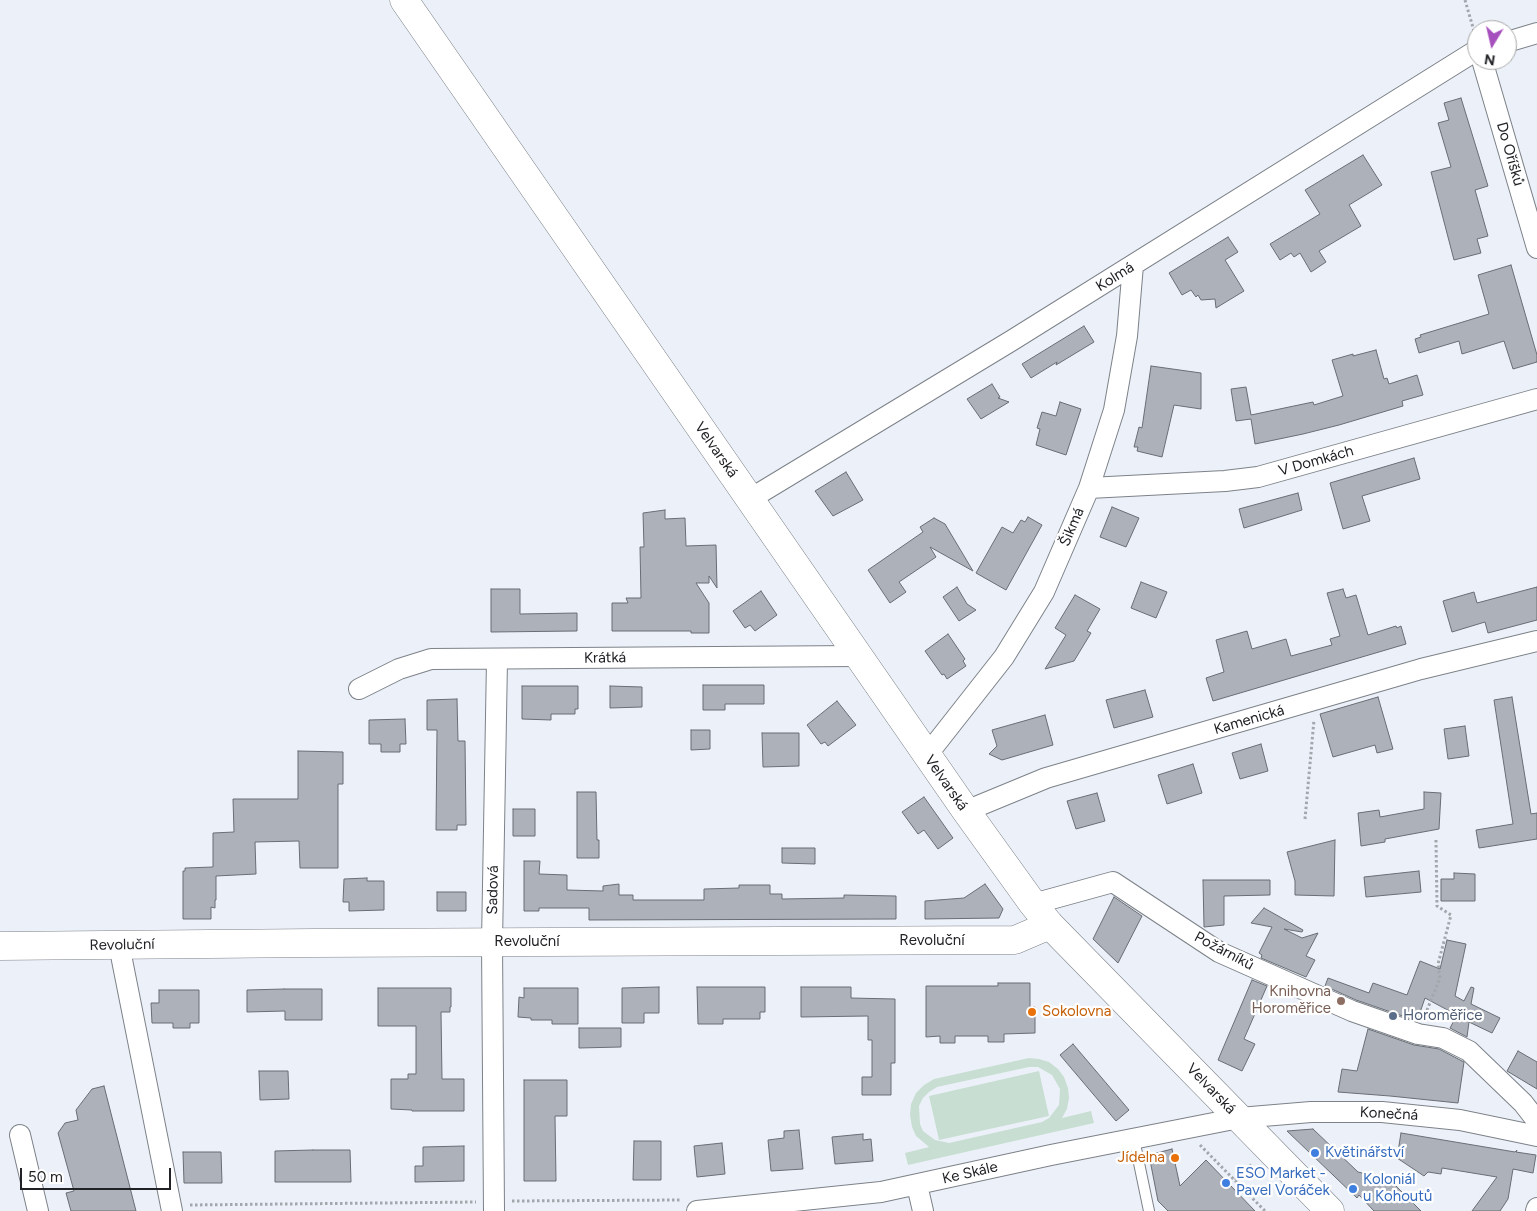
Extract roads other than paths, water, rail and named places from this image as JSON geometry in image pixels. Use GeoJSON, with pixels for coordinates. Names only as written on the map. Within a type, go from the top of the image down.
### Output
{"type":"FeatureCollection","features":[{"type":"Feature","properties":{"kind":"main road","name":"Velvarská"},"geometry":{"type":"LineString","coordinates":[[404,0],[927,756],[1033,904],[1050,925],[1330,1211]]}},
{"type":"Feature","properties":{"kind":"main road","name":"Revoluční"},"geometry":{"type":"LineString","coordinates":[[0,946],[1016,940],[1050,925]]}},
{"type":"Feature","properties":{"kind":"street"},"geometry":{"type":"LineString","coordinates":[[1517,39],[1537,34]]}},
{"type":"Feature","properties":{"kind":"street","name":"Kolmá"},"geometry":{"type":"LineString","coordinates":[[750,499],[1133,265],[1467,48]]}},
{"type":"Feature","properties":{"kind":"street","name":"Do Oříšků"},"geometry":{"type":"LineString","coordinates":[[1485,70],[1537,248]]}},
{"type":"Feature","properties":{"kind":"street","name":"Šikmá"},"geometry":{"type":"LineString","coordinates":[[927,756],[1004,657],[1044,592],[1089,488],[1114,410],[1127,336],[1133,265]]}},
{"type":"Feature","properties":{"kind":"street","name":"V Domkách"},"geometry":{"type":"LineString","coordinates":[[1089,488],[1258,477],[1537,398]]}},
{"type":"Feature","properties":{"kind":"street","name":"Kamenická"},"geometry":{"type":"LineString","coordinates":[[966,811],[1046,778],[1421,669],[1537,641]]}},
{"type":"Feature","properties":{"kind":"street","name":"Krátká"},"geometry":{"type":"LineString","coordinates":[[359,689],[399,669],[431,659],[858,656]]}},
{"type":"Feature","properties":{"kind":"street","name":"Sadová"},"geometry":{"type":"LineString","coordinates":[[486,1206],[497,660]]}},
{"type":"Feature","properties":{"kind":"street","name":"Požárníků"},"geometry":{"type":"LineString","coordinates":[[1033,904],[1113,882],[1219,952],[1352,1011],[1418,1034],[1443,1038],[1469,1051],[1523,1103],[1537,1120]]}},
{"type":"Feature","properties":{"kind":"street"},"geometry":{"type":"LineString","coordinates":[[119,945],[180,1208]]}},
{"type":"Feature","properties":{"kind":"street","name":"Konečná"},"geometry":{"type":"LineString","coordinates":[[1239,1118],[1311,1112],[1382,1112],[1460,1120],[1537,1136]]}},
{"type":"Feature","properties":{"kind":"street","name":"Ke Skále"},"geometry":{"type":"LineString","coordinates":[[697,1211],[881,1192],[1051,1155],[1239,1118]]}},
{"type":"Feature","properties":{"kind":"street"},"geometry":{"type":"LineString","coordinates":[[20,1135],[38,1211]]}},
{"type":"Feature","properties":{"kind":"street"},"geometry":{"type":"LineString","coordinates":[[917,1185],[923,1211]]}},
{"type":"Feature","properties":{"kind":"lane"},"geometry":{"type":"LineString","coordinates":[[1134,1139],[1148,1211]]}},
{"type":"Feature","properties":{"kind":"place","name":"Knihovna Horoměřice"},"geometry":{"type":"Point","coordinates":[1341,1001]}},
{"type":"Feature","properties":{"kind":"place","name":"Sokolovna"},"geometry":{"type":"Point","coordinates":[1032,1012]}},
{"type":"Feature","properties":{"kind":"place","name":"Horoměřice"},"geometry":{"type":"Point","coordinates":[1393,1016]}},
{"type":"Feature","properties":{"kind":"place","name":"Květinářství"},"geometry":{"type":"Point","coordinates":[1315,1153]}},
{"type":"Feature","properties":{"kind":"place","name":"Jídelna"},"geometry":{"type":"Point","coordinates":[1175,1158]}},
{"type":"Feature","properties":{"kind":"place","name":"ESO Market - Pavel Voráček"},"geometry":{"type":"Point","coordinates":[1226,1183]}},
{"type":"Feature","properties":{"kind":"place","name":"Koloniál u Kohoutů"},"geometry":{"type":"Point","coordinates":[1353,1189]}}]}
